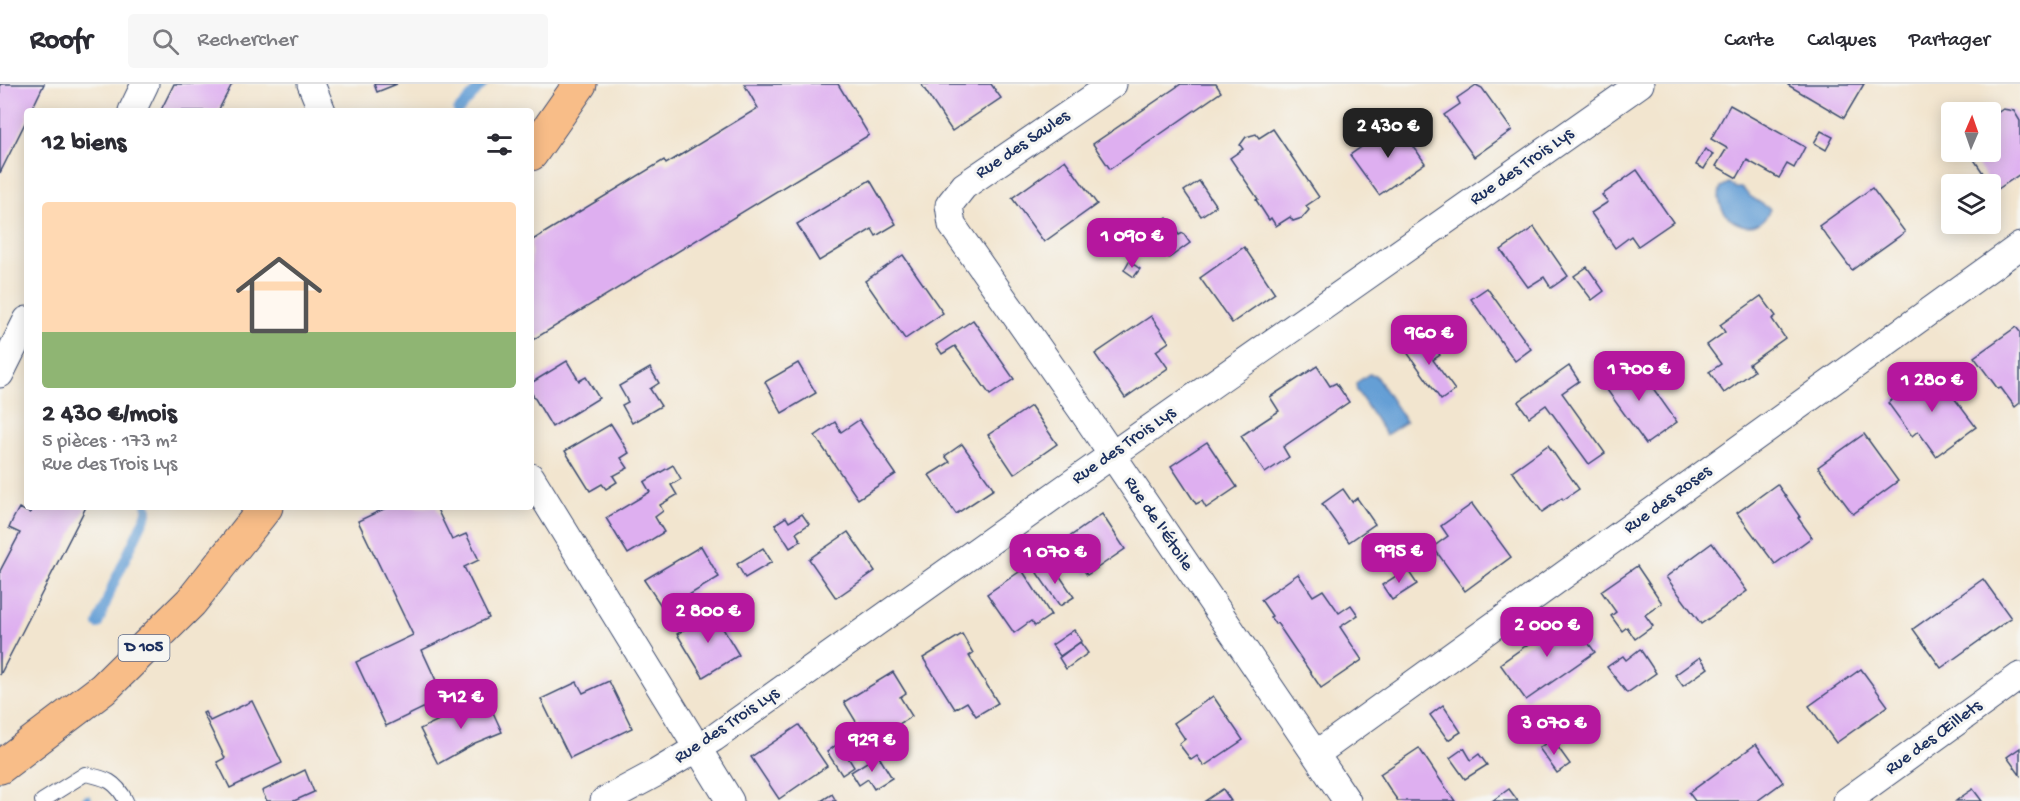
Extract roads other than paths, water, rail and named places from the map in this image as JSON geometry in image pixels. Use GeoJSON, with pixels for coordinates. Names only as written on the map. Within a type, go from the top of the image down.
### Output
{"type":"FeatureCollection","features":[{"type":"Feature","properties":{"kind":"main road"},"geometry":{"type":"LineString","coordinates":[[534,149],[580,84]]}},
{"type":"Feature","properties":{"kind":"main road","name":"D 105"},"geometry":{"type":"LineString","coordinates":[[0,767],[103,689],[191,602],[264,510]]}},
{"type":"Feature","properties":{"kind":"street"},"geometry":{"type":"LineString","coordinates":[[134,108],[146,84]]}},
{"type":"Feature","properties":{"kind":"street"},"geometry":{"type":"LineString","coordinates":[[311,84],[321,108]]}},
{"type":"Feature","properties":{"kind":"street","name":"Rue des Saules"},"geometry":{"type":"LineString","coordinates":[[964,186],[1113,84]]}},
{"type":"Feature","properties":{"kind":"street","name":"Rue des Trois Lys"},"geometry":{"type":"LineString","coordinates":[[604,801],[698,749],[1640,84]]}},
{"type":"Feature","properties":{"kind":"street","name":"Rue de l'Étoile"},"geometry":{"type":"LineString","coordinates":[[964,186],[950,205],[952,225],[1112,455],[1347,801]]}},
{"type":"Feature","properties":{"kind":"street","name":"Rue des Roses"},"geometry":{"type":"LineString","coordinates":[[1316,754],[2020,246]]}},
{"type":"Feature","properties":{"kind":"street"},"geometry":{"type":"LineString","coordinates":[[0,374],[24,326]]}},
{"type":"Feature","properties":{"kind":"street"},"geometry":{"type":"LineString","coordinates":[[534,482],[730,801]]}},
{"type":"Feature","properties":{"kind":"street","name":"Rue des Œillets"},"geometry":{"type":"LineString","coordinates":[[1847,801],[2020,676]]}},
{"type":"Feature","properties":{"kind":"lane"},"geometry":{"type":"LineString","coordinates":[[42,801],[85,774],[105,778],[120,789],[126,801]]}},
{"type":"Feature","properties":{"kind":"water"},"geometry":{"type":"Polygon","coordinates":[[[1729,183],[1735,188],[1742,188],[1751,197],[1770,209],[1764,220],[1755,225],[1746,226],[1728,217],[1719,198],[1721,187],[1729,183]]]}},
{"type":"Feature","properties":{"kind":"water"},"geometry":{"type":"Polygon","coordinates":[[[1369,374],[1375,375],[1406,422],[1386,435],[1357,391],[1356,383],[1369,374]]]}},
{"type":"Feature","properties":{"kind":"waterway"},"geometry":{"type":"LineString","coordinates":[[461,108],[483,84]]}},
{"type":"Feature","properties":{"kind":"waterway"},"geometry":{"type":"LineString","coordinates":[[98,624],[147,510]]}}]}
